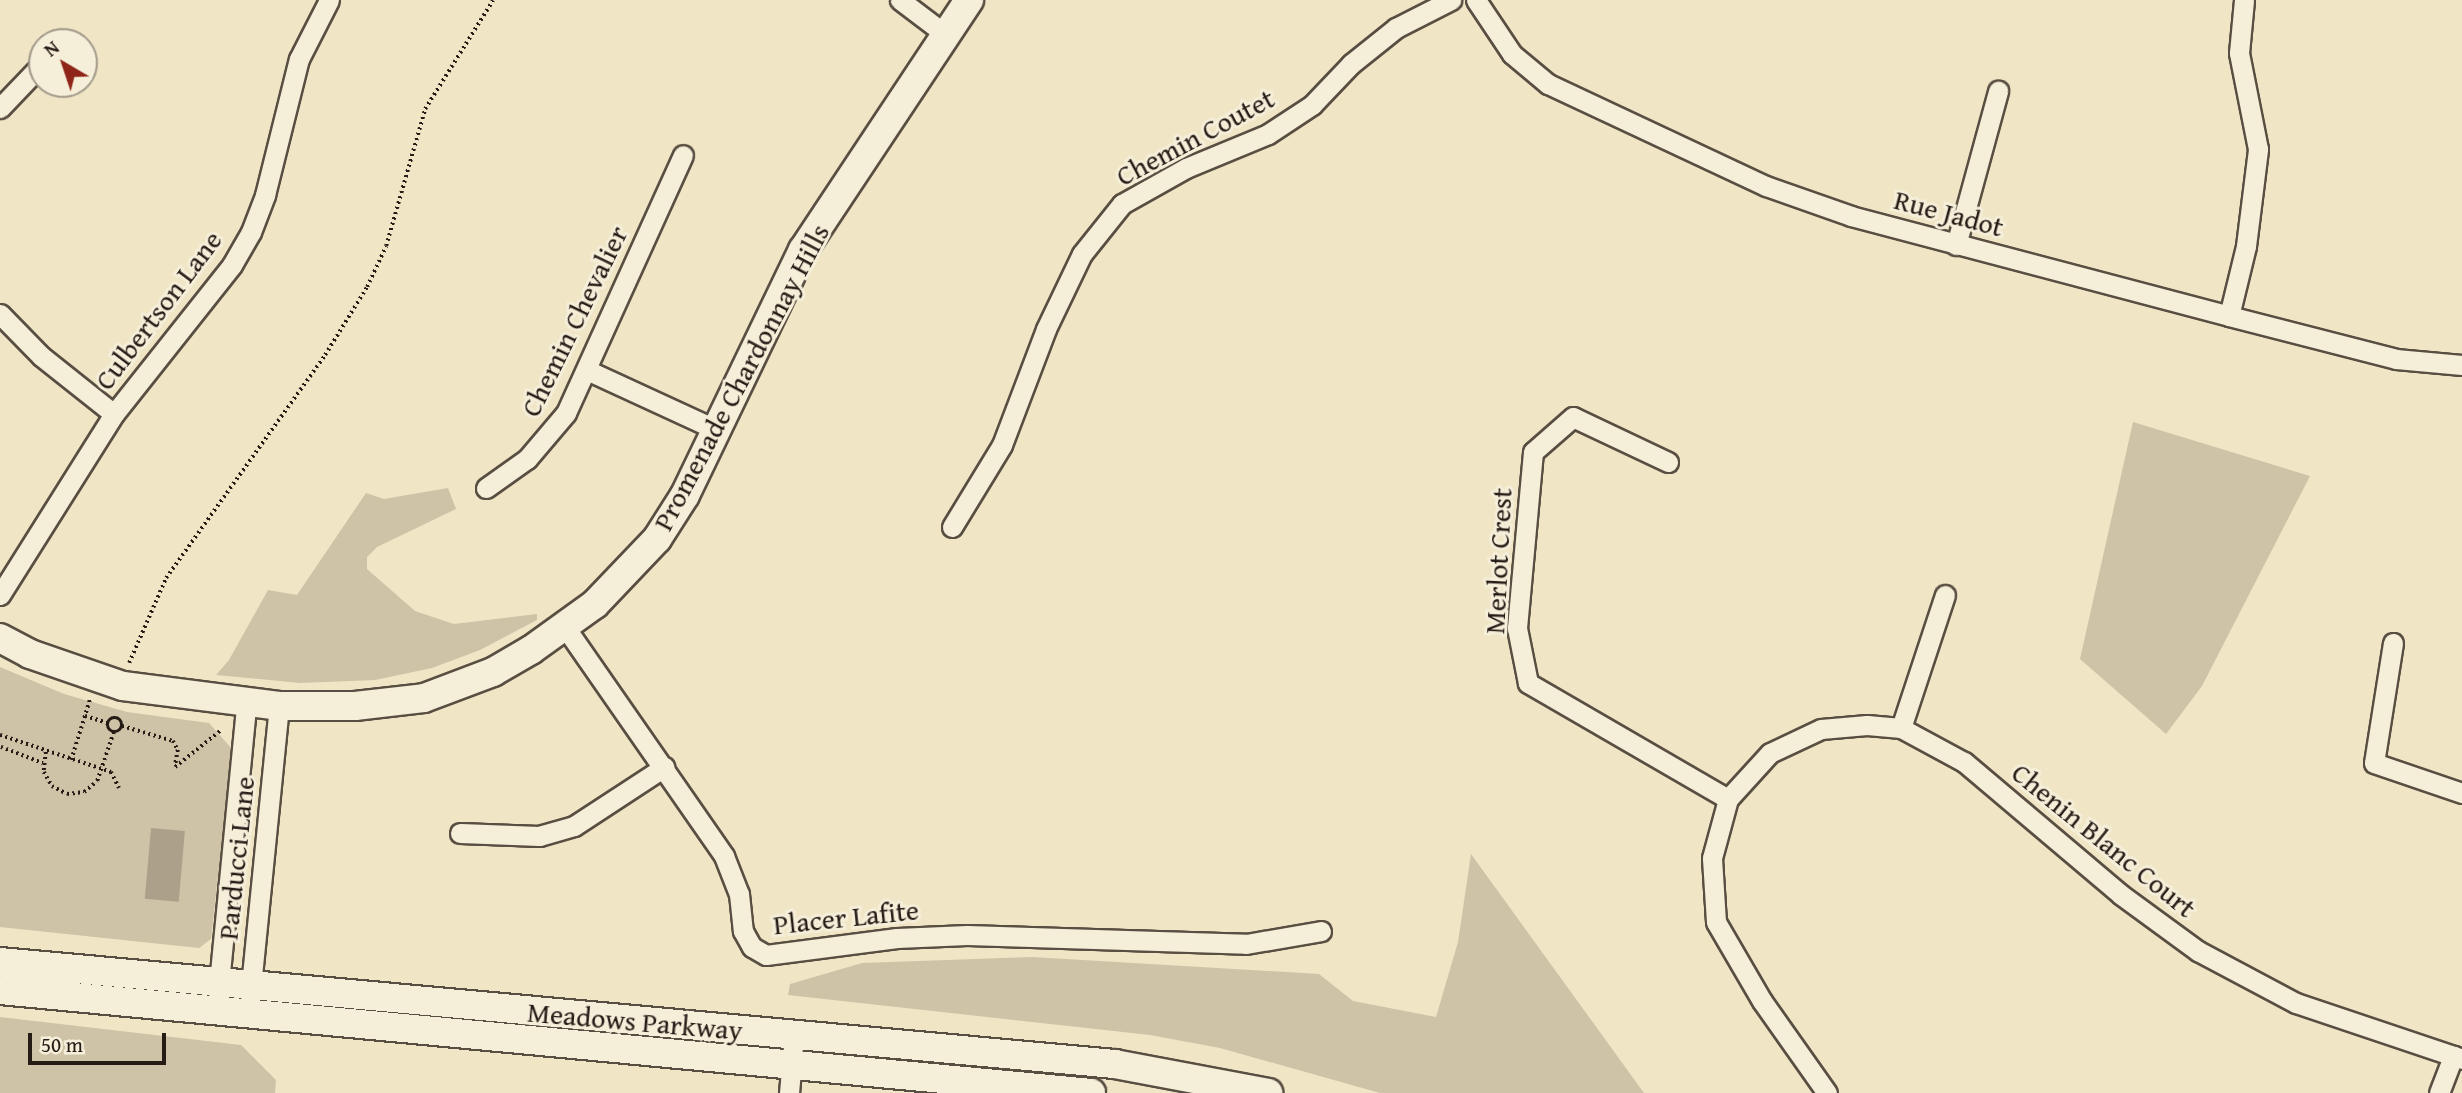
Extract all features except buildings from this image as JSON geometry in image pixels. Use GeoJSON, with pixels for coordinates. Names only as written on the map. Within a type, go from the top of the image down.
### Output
{"type":"FeatureCollection","features":[{"type":"Feature","properties":{"kind":"main road","name":"Promenade Chardonnay Hills"},"geometry":{"type":"LineString","coordinates":[[0,638],[30,654],[123,686],[246,705],[355,706],[424,698],[493,671],[565,627],[624,578],[657,539],[685,495],[803,250],[969,0]]}},
{"type":"Feature","properties":{"kind":"main road","name":"Meadows Parkway"},"geometry":{"type":"LineString","coordinates":[[0,962],[1115,1064],[1268,1093]]}},
{"type":"Feature","properties":{"kind":"main road","name":"Meadows Parkway"},"geometry":{"type":"LineString","coordinates":[[0,990],[1091,1093]]}},
{"type":"Feature","properties":{"kind":"street","name":"Culbertson Lane"},"geometry":{"type":"LineString","coordinates":[[0,595],[114,414],[232,265],[251,232],[265,195],[299,58],[329,0]]}},
{"type":"Feature","properties":{"kind":"street"},"geometry":{"type":"LineString","coordinates":[[900,0],[945,34]]}},
{"type":"Feature","properties":{"kind":"street","name":"Chemin Coutet"},"geometry":{"type":"LineString","coordinates":[[952,527],[1002,445],[1046,329],[1082,254],[1122,204],[1186,168],[1268,134],[1312,105],[1351,64],[1396,29],[1451,0]]}},
{"type":"Feature","properties":{"kind":"street","name":"Rue Jadot"},"geometry":{"type":"LineString","coordinates":[[1476,0],[1511,54],[1548,84],[1602,113],[1766,186],[1956,245],[2123,285],[2229,316],[2396,359],[2462,365]]}},
{"type":"Feature","properties":{"kind":"street"},"geometry":{"type":"LineString","coordinates":[[2229,316],[2246,246],[2258,149],[2239,53],[2244,0]]}},
{"type":"Feature","properties":{"kind":"street"},"geometry":{"type":"LineString","coordinates":[[0,108],[28,79]]}},
{"type":"Feature","properties":{"kind":"street"},"geometry":{"type":"LineString","coordinates":[[1956,245],[1998,91]]}},
{"type":"Feature","properties":{"kind":"street","name":"Chemin Chevalier"},"geometry":{"type":"LineString","coordinates":[[486,488],[550,437],[587,370],[683,155]]}},
{"type":"Feature","properties":{"kind":"street"},"geometry":{"type":"LineString","coordinates":[[0,314],[41,356],[114,414]]}},
{"type":"Feature","properties":{"kind":"street"},"geometry":{"type":"LineString","coordinates":[[587,370],[717,430]]}},
{"type":"Feature","properties":{"kind":"street","name":"Merlot Crest"},"geometry":{"type":"LineString","coordinates":[[1668,462],[1573,417],[1533,452],[1517,628],[1528,683],[1728,800]]}},
{"type":"Feature","properties":{"kind":"street"},"geometry":{"type":"LineString","coordinates":[[1901,728],[1945,595]]}},
{"type":"Feature","properties":{"kind":"street","name":"Placer Lafite"},"geometry":{"type":"LineString","coordinates":[[565,627],[724,856],[739,894],[743,930],[752,947],[766,955],[897,938],[967,935],[1246,944],[1321,931]]}},
{"type":"Feature","properties":{"kind":"street"},"geometry":{"type":"LineString","coordinates":[[2393,643],[2374,763],[2462,793]]}},
{"type":"Feature","properties":{"kind":"street","name":"Parducci Lane"},"geometry":{"type":"LineString","coordinates":[[216,1012],[246,705]]}},
{"type":"Feature","properties":{"kind":"street","name":"Parducci Lane"},"geometry":{"type":"LineString","coordinates":[[248,1014],[279,706]]}},
{"type":"Feature","properties":{"kind":"street","name":"Chenin Blanc Court"},"geometry":{"type":"LineString","coordinates":[[1728,800],[1770,753],[1821,729],[1901,728],[1964,762],[2120,894],[2197,951],[2296,1003],[2458,1057]]}},
{"type":"Feature","properties":{"kind":"street"},"geometry":{"type":"LineString","coordinates":[[460,832],[539,836],[574,826],[664,767]]}},
{"type":"Feature","properties":{"kind":"street"},"geometry":{"type":"LineString","coordinates":[[1728,800],[1712,858],[1716,922],[1762,1001],[1827,1093]]}},
{"type":"Feature","properties":{"kind":"street"},"geometry":{"type":"LineString","coordinates":[[789,1093],[794,1035]]}},
{"type":"Feature","properties":{"kind":"street"},"geometry":{"type":"LineString","coordinates":[[2439,1093],[2458,1057]]}},
{"type":"Feature","properties":{"kind":"path"},"geometry":{"type":"LineString","coordinates":[[129,663],[147,615],[172,569],[303,387],[367,287],[386,246],[425,109],[493,0]]}},
{"type":"Feature","properties":{"kind":"path"},"geometry":{"type":"LineString","coordinates":[[71,761],[91,697]]}},
{"type":"Feature","properties":{"kind":"path"},"geometry":{"type":"LineString","coordinates":[[118,705],[116,718],[122,726],[173,741],[178,750],[175,767],[221,730]]}},
{"type":"Feature","properties":{"kind":"path"},"geometry":{"type":"LineString","coordinates":[[85,716],[108,723],[114,731]]}},
{"type":"Feature","properties":{"kind":"path"},"geometry":{"type":"LineString","coordinates":[[108,723],[116,718]]}},
{"type":"Feature","properties":{"kind":"path"},"geometry":{"type":"LineString","coordinates":[[46,752],[43,763],[47,780],[67,794],[91,788],[102,769],[114,731],[122,726]]}},
{"type":"Feature","properties":{"kind":"path"},"geometry":{"type":"LineString","coordinates":[[0,735],[71,761],[102,769],[115,775],[119,788]]}},
{"type":"Feature","properties":{"kind":"path"},"geometry":{"type":"LineString","coordinates":[[6,738],[1,748],[43,763]]}},
{"type":"Feature","properties":{"kind":"shaded area"},"geometry":{"type":"Polygon","coordinates":[[[2133,422],[2310,476],[2202,686],[2166,734],[2080,659],[2133,422]]]}},
{"type":"Feature","properties":{"kind":"shaded area"},"geometry":{"type":"Polygon","coordinates":[[[448,488],[456,509],[377,547],[367,557],[367,569],[415,611],[454,624],[537,614],[537,620],[480,650],[432,668],[375,680],[300,683],[216,675],[229,660],[268,590],[297,595],[366,493],[384,499],[448,488]]]}},
{"type":"Feature","properties":{"kind":"shaded area"},"geometry":{"type":"Polygon","coordinates":[[[0,667],[64,694],[127,712],[209,723],[232,749],[211,939],[199,948],[0,927],[0,667]]]}},
{"type":"Feature","properties":{"kind":"shaded area"},"geometry":{"type":"Polygon","coordinates":[[[151,828],[185,831],[179,902],[145,899],[151,828]]]}},
{"type":"Feature","properties":{"kind":"shaded area"},"geometry":{"type":"Polygon","coordinates":[[[1471,854],[1644,1093],[1380,1093],[1220,1048],[1150,1035],[788,995],[790,984],[862,963],[1032,957],[1319,974],[1353,1001],[1436,1017],[1458,942],[1471,854]]]}},
{"type":"Feature","properties":{"kind":"shaded area"},"geometry":{"type":"Polygon","coordinates":[[[0,1017],[241,1045],[276,1080],[275,1093],[0,1093],[0,1017]]]}}]}
